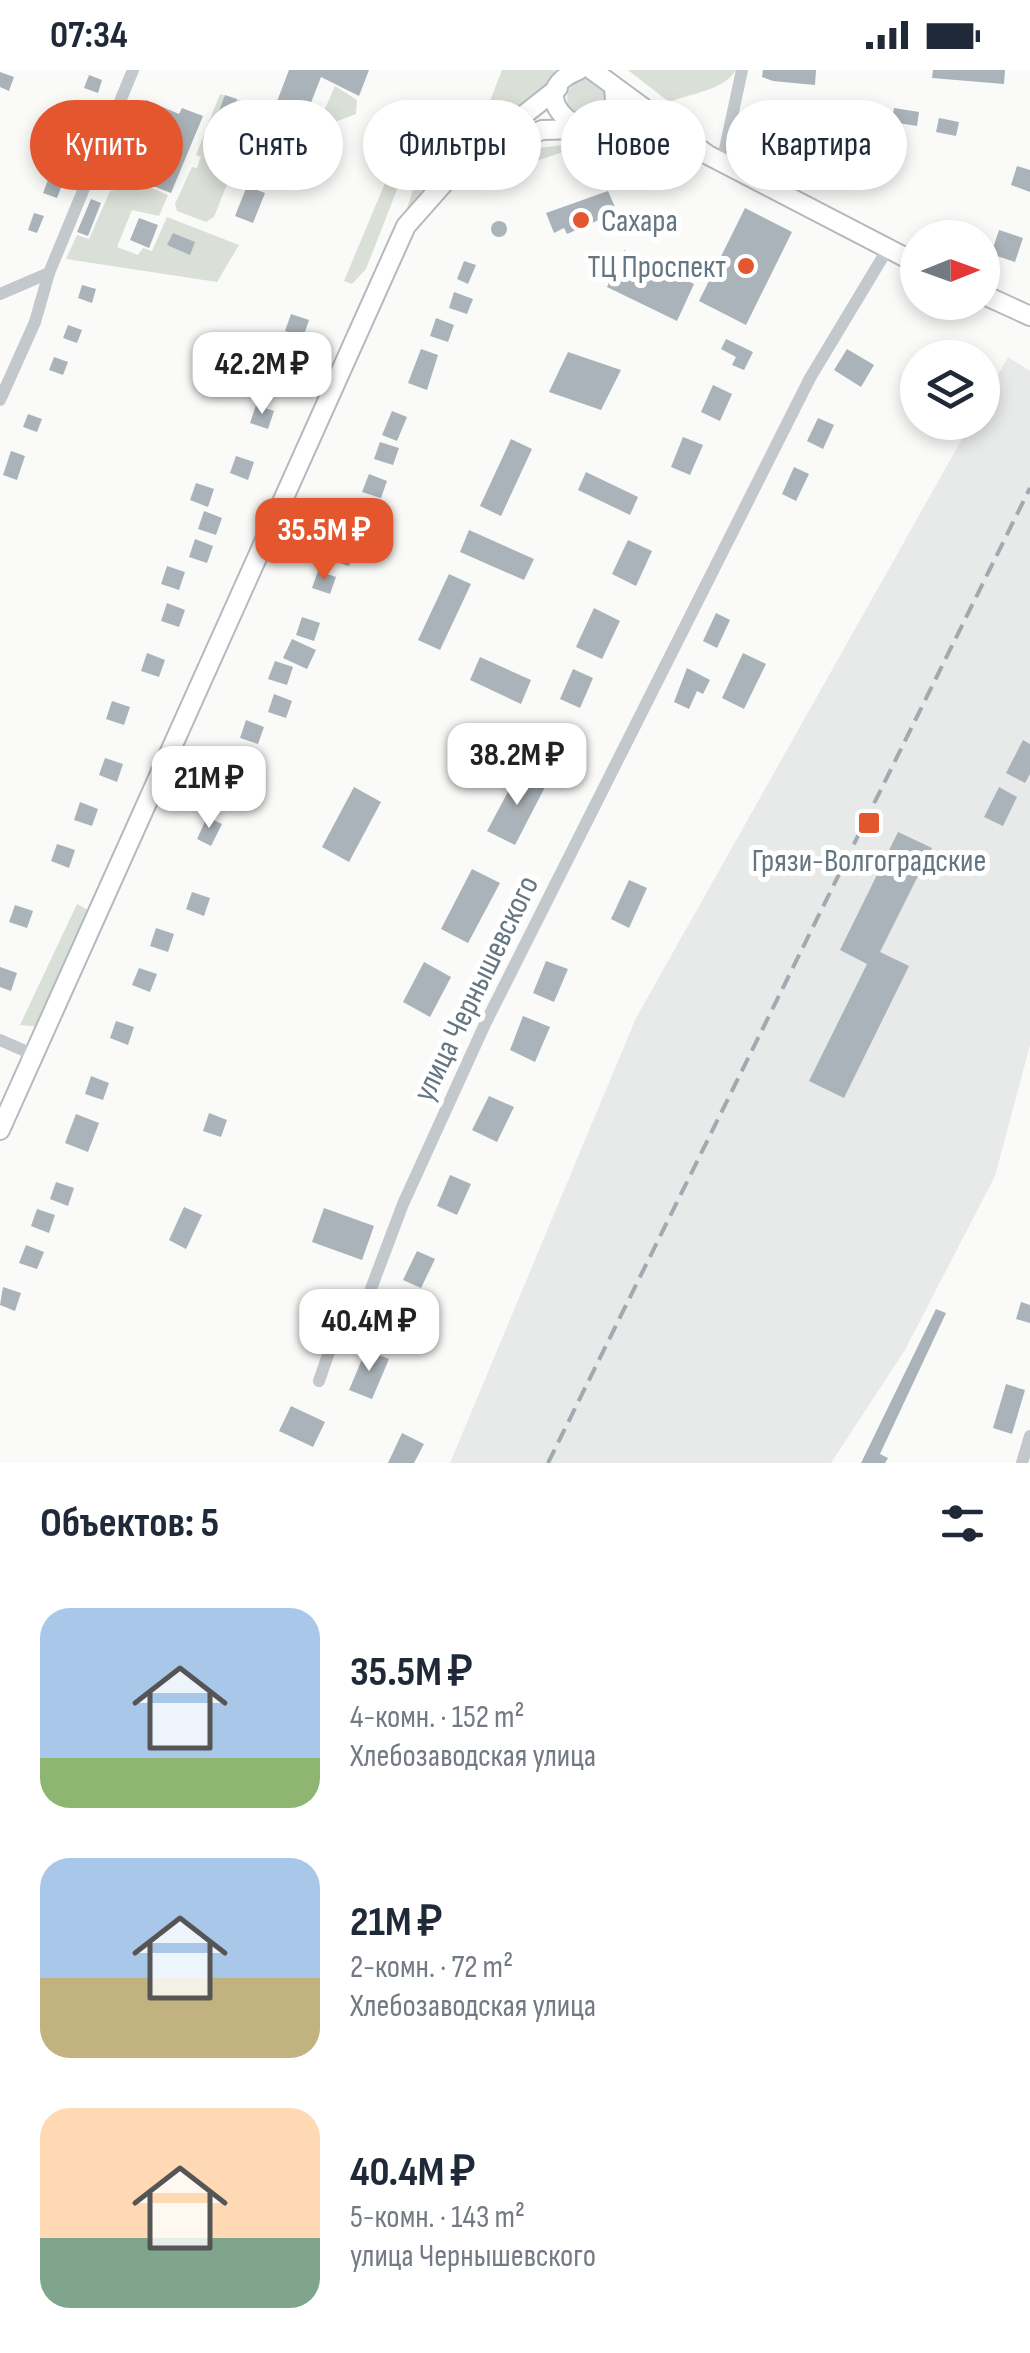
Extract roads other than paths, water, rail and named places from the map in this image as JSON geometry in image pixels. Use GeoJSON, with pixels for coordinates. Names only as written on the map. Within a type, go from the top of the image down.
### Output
{"type":"FeatureCollection","features":[{"type":"Feature","properties":{"kind":"street"},"geometry":{"type":"LineString","coordinates":[[0,400],[36,322],[49,273],[133,70]]}},
{"type":"Feature","properties":{"kind":"street"},"geometry":{"type":"LineString","coordinates":[[595,70],[614,89],[715,159],[900,256]]}},
{"type":"Feature","properties":{"kind":"street"},"geometry":{"type":"LineString","coordinates":[[715,159],[742,70]]}},
{"type":"Feature","properties":{"kind":"street"},"geometry":{"type":"LineString","coordinates":[[538,100],[567,76]]}},
{"type":"Feature","properties":{"kind":"street"},"geometry":{"type":"LineString","coordinates":[[614,89],[614,100]]}},
{"type":"Feature","properties":{"kind":"street"},"geometry":{"type":"LineString","coordinates":[[706,156],[715,159]]}},
{"type":"Feature","properties":{"kind":"street"},"geometry":{"type":"LineString","coordinates":[[0,1130],[390,260],[406,226],[437,190]]}},
{"type":"Feature","properties":{"kind":"street","name":"улица Чернышевского"},"geometry":{"type":"LineString","coordinates":[[319,1381],[330,1349],[357,1326],[403,1204],[485,1024],[810,378],[887,250]]}},
{"type":"Feature","properties":{"kind":"street"},"geometry":{"type":"LineString","coordinates":[[0,294],[49,273]]}},
{"type":"Feature","properties":{"kind":"street"},"geometry":{"type":"LineString","coordinates":[[0,1040],[32,1054]]}},
{"type":"Feature","properties":{"kind":"street"},"geometry":{"type":"LineString","coordinates":[[1022,1463],[1030,1436]]}},
{"type":"Feature","properties":{"kind":"railway"},"geometry":{"type":"LineString","coordinates":[[548,1463],[1030,488]]}},
{"type":"Feature","properties":{"kind":"place","name":"Сахара"},"geometry":{"type":"Point","coordinates":[581,220]}},
{"type":"Feature","properties":{"kind":"place","name":"ТЦ Проспект"},"geometry":{"type":"Point","coordinates":[746,266]}},
{"type":"Feature","properties":{"kind":"place","name":"Грязи-Волгоградские"},"geometry":{"type":"Point","coordinates":[869,823]}}]}
